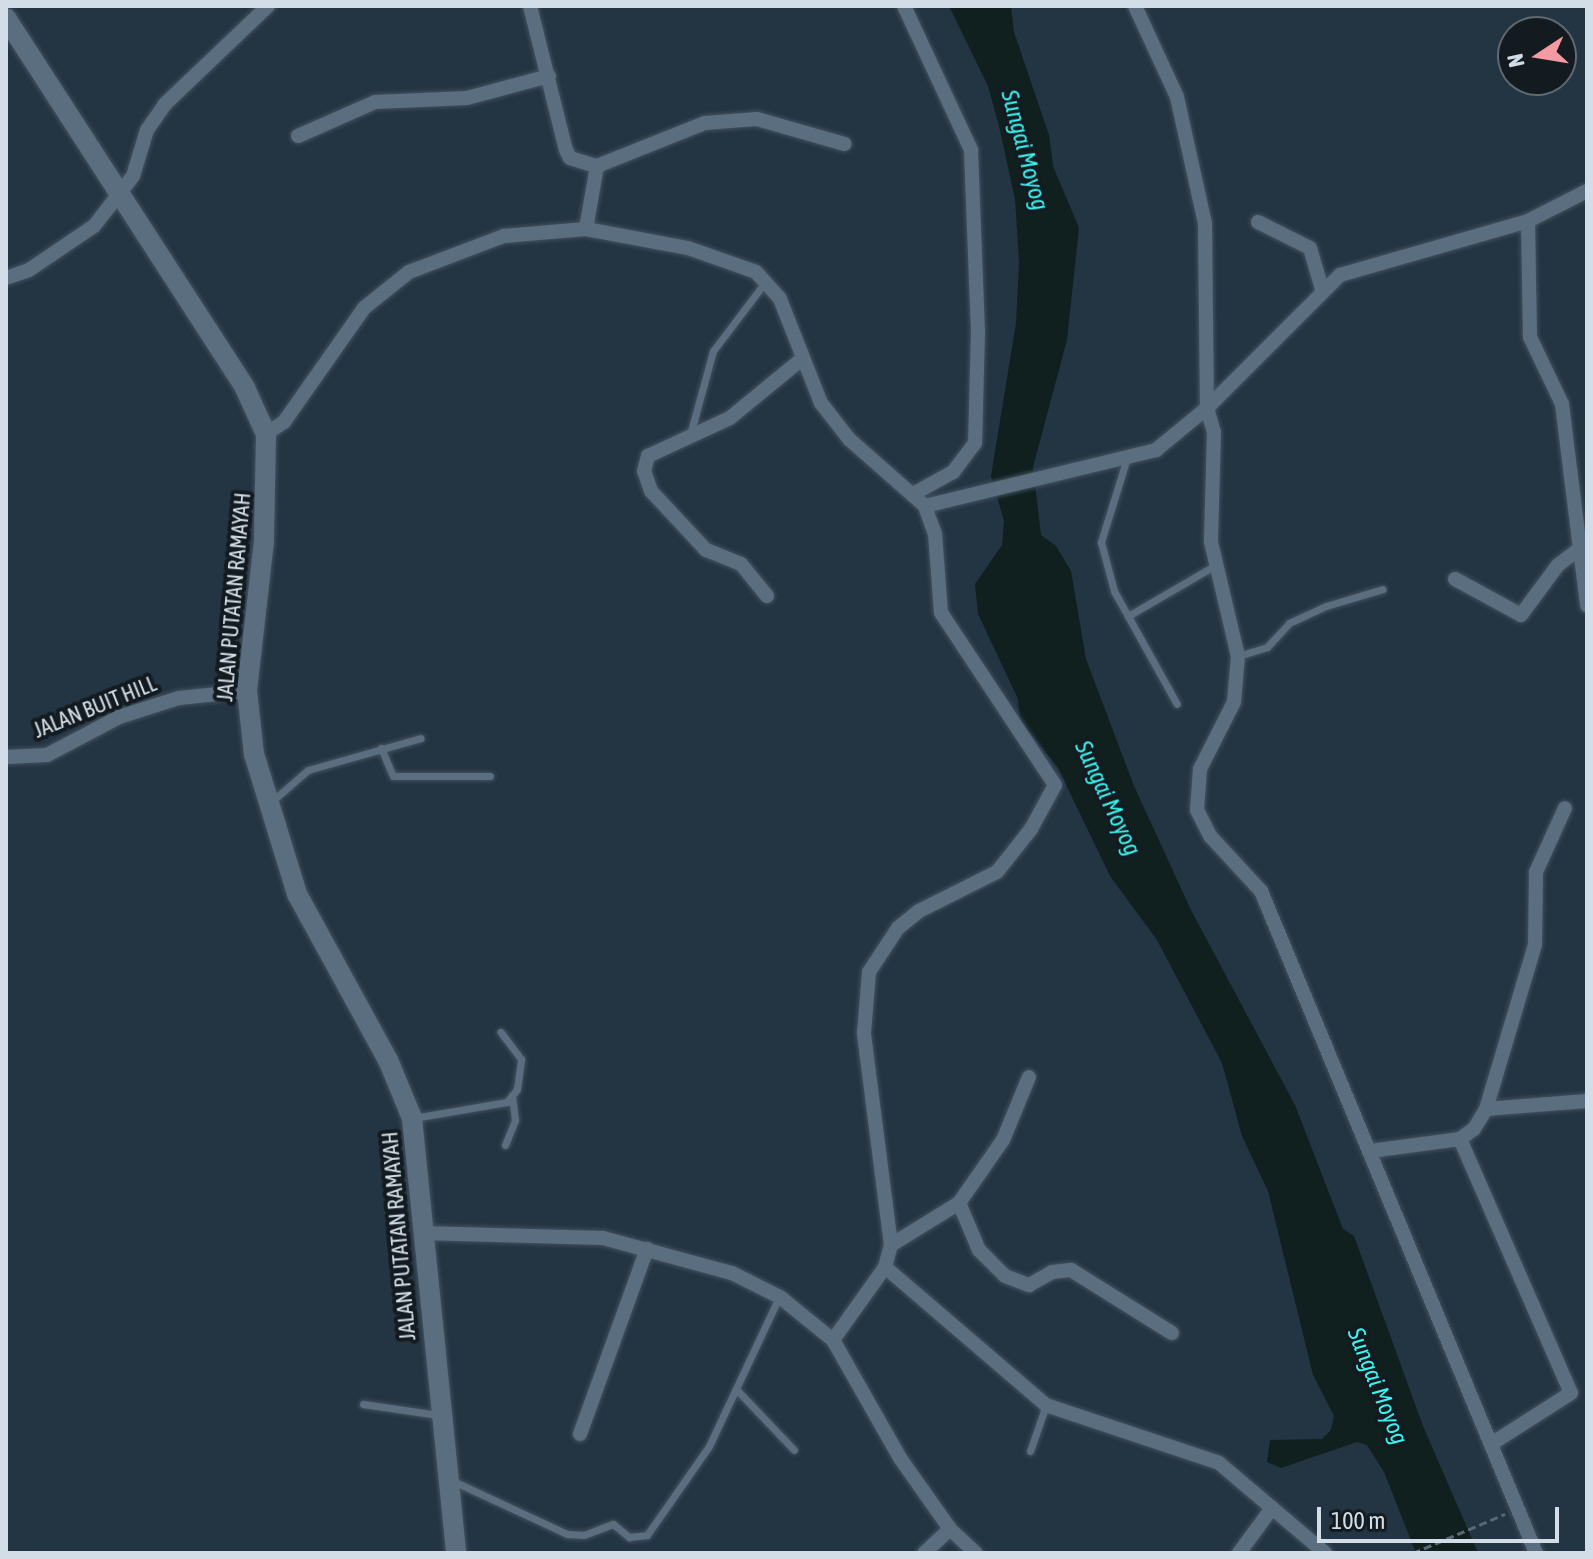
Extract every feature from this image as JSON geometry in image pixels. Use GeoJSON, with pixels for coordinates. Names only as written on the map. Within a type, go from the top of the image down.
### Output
{"type":"FeatureCollection","features":[{"type":"Feature","properties":{"kind":"main road","name":"JALAN PUTATAN RAMAYAH"},"geometry":{"type":"LineString","coordinates":[[6,18],[245,388],[266,434],[265,527],[247,691],[267,807],[297,894],[388,1060],[412,1118],[456,1553]]}},
{"type":"Feature","properties":{"kind":"street"},"geometry":{"type":"LineString","coordinates":[[6,278],[29,270],[94,226],[133,176],[147,130],[165,104],[268,6]]}},
{"type":"Feature","properties":{"kind":"street"},"geometry":{"type":"LineString","coordinates":[[530,6],[570,158],[597,166],[705,123],[744,120],[815,132],[845,144]]}},
{"type":"Feature","properties":{"kind":"street"},"geometry":{"type":"LineString","coordinates":[[904,6],[971,150],[978,331],[975,443],[953,472],[913,494]]}},
{"type":"Feature","properties":{"kind":"street"},"geometry":{"type":"LineString","coordinates":[[1135,6],[1177,97],[1205,223],[1207,408],[1214,432],[1209,511],[1214,566],[1238,656],[1234,702],[1200,769],[1197,810],[1211,837],[1261,891],[1536,1553]]}},
{"type":"Feature","properties":{"kind":"street"},"geometry":{"type":"LineString","coordinates":[[298,136],[375,102],[467,98],[549,76]]}},
{"type":"Feature","properties":{"kind":"street"},"geometry":{"type":"LineString","coordinates":[[586,229],[597,166]]}},
{"type":"Feature","properties":{"kind":"street"},"geometry":{"type":"LineString","coordinates":[[925,506],[1091,470],[1156,450],[1207,408],[1322,289],[1357,267],[1528,221],[1587,191]]}},
{"type":"Feature","properties":{"kind":"street"},"geometry":{"type":"LineString","coordinates":[[1528,221],[1530,337],[1558,389],[1587,605]]}},
{"type":"Feature","properties":{"kind":"street"},"geometry":{"type":"LineString","coordinates":[[1258,222],[1310,248],[1322,289]]}},
{"type":"Feature","properties":{"kind":"street"},"geometry":{"type":"LineString","coordinates":[[266,434],[284,422],[364,308],[409,272],[504,236],[586,229],[688,248],[740,263],[766,281],[821,403],[849,439],[925,506],[935,534],[941,613],[1055,785],[1031,829],[997,872],[919,911],[881,947],[869,972],[864,1033],[891,1245],[885,1267],[833,1340]]}},
{"type":"Feature","properties":{"kind":"street"},"geometry":{"type":"LineString","coordinates":[[767,596],[741,564],[706,550],[645,480],[648,456],[730,418],[803,358]]}},
{"type":"Feature","properties":{"kind":"street"},"geometry":{"type":"LineString","coordinates":[[1455,579],[1521,615],[1558,565],[1579,549]]}},
{"type":"Feature","properties":{"kind":"street","name":"JALAN BUIT HILL"},"geometry":{"type":"LineString","coordinates":[[6,757],[47,755],[119,717],[179,698],[247,691]]}},
{"type":"Feature","properties":{"kind":"street"},"geometry":{"type":"LineString","coordinates":[[1370,1151],[1460,1139],[1486,1109],[1535,945],[1536,872],[1565,808]]}},
{"type":"Feature","properties":{"kind":"street"},"geometry":{"type":"LineString","coordinates":[[891,1245],[959,1203],[1003,1140],[1029,1077]]}},
{"type":"Feature","properties":{"kind":"street"},"geometry":{"type":"LineString","coordinates":[[1486,1109],[1587,1101]]}},
{"type":"Feature","properties":{"kind":"street"},"geometry":{"type":"LineString","coordinates":[[1460,1139],[1571,1393],[1491,1444]]}},
{"type":"Feature","properties":{"kind":"street"},"geometry":{"type":"LineString","coordinates":[[959,1203],[979,1250],[1005,1276],[1029,1285],[1052,1272],[1071,1270],[1172,1333]]}},
{"type":"Feature","properties":{"kind":"street"},"geometry":{"type":"LineString","coordinates":[[422,1233],[603,1238],[732,1273],[780,1297],[833,1340],[900,1458],[950,1529],[976,1553]]}},
{"type":"Feature","properties":{"kind":"street"},"geometry":{"type":"LineString","coordinates":[[580,1434],[647,1249]]}},
{"type":"Feature","properties":{"kind":"street"},"geometry":{"type":"LineString","coordinates":[[885,1267],[1046,1405],[1096,1426],[1197,1453],[1235,1474],[1325,1553]]}},
{"type":"Feature","properties":{"kind":"street"},"geometry":{"type":"LineString","coordinates":[[1239,1553],[1272,1508]]}},
{"type":"Feature","properties":{"kind":"street"},"geometry":{"type":"LineString","coordinates":[[924,1553],[950,1529]]}},
{"type":"Feature","properties":{"kind":"lane"},"geometry":{"type":"LineString","coordinates":[[689,437],[713,351],[766,281]]}},
{"type":"Feature","properties":{"kind":"lane"},"geometry":{"type":"LineString","coordinates":[[1126,461],[1101,542],[1114,591],[1177,704]]}},
{"type":"Feature","properties":{"kind":"lane"},"geometry":{"type":"LineString","coordinates":[[1128,616],[1214,566]]}},
{"type":"Feature","properties":{"kind":"lane"},"geometry":{"type":"LineString","coordinates":[[1238,656],[1267,647],[1289,623],[1326,606],[1383,589]]}},
{"type":"Feature","properties":{"kind":"lane"},"geometry":{"type":"LineString","coordinates":[[267,807],[308,770],[421,738]]}},
{"type":"Feature","properties":{"kind":"lane"},"geometry":{"type":"LineString","coordinates":[[381,748],[393,776],[490,776]]}},
{"type":"Feature","properties":{"kind":"lane"},"geometry":{"type":"LineString","coordinates":[[501,1032],[521,1059],[512,1095],[515,1120],[505,1145]]}},
{"type":"Feature","properties":{"kind":"lane"},"geometry":{"type":"LineString","coordinates":[[412,1118],[496,1107],[512,1095]]}},
{"type":"Feature","properties":{"kind":"lane"},"geometry":{"type":"LineString","coordinates":[[447,1478],[567,1534],[584,1535],[613,1524],[638,1538],[675,1501],[709,1446],[780,1297]]}},
{"type":"Feature","properties":{"kind":"lane"},"geometry":{"type":"LineString","coordinates":[[736,1389],[794,1450]]}},
{"type":"Feature","properties":{"kind":"lane"},"geometry":{"type":"LineString","coordinates":[[363,1404],[440,1415]]}},
{"type":"Feature","properties":{"kind":"lane"},"geometry":{"type":"LineString","coordinates":[[1030,1451],[1046,1405]]}},
{"type":"Feature","properties":{"kind":"path"},"geometry":{"type":"LineString","coordinates":[[1413,1553],[1518,1509]]}},
{"type":"Feature","properties":{"kind":"water","name":"Sungai Moyog"},"geometry":{"type":"Polygon","coordinates":[[[949,6],[1011,6],[1014,32],[1049,135],[1053,166],[1079,228],[1067,340],[1033,467],[1041,535],[1056,546],[1071,571],[1086,659],[1134,786],[1191,910],[1295,1105],[1343,1229],[1354,1236],[1423,1426],[1478,1553],[1416,1553],[1384,1472],[1367,1445],[1357,1442],[1281,1468],[1267,1462],[1270,1440],[1322,1439],[1331,1430],[1334,1416],[1313,1375],[1268,1191],[1242,1136],[1222,1063],[1157,940],[1110,876],[1058,768],[1020,720],[1018,699],[978,614],[975,584],[1002,545],[1004,521],[991,476],[1016,323],[1019,263],[1015,199],[999,126],[988,86],[949,6]]]}}]}
